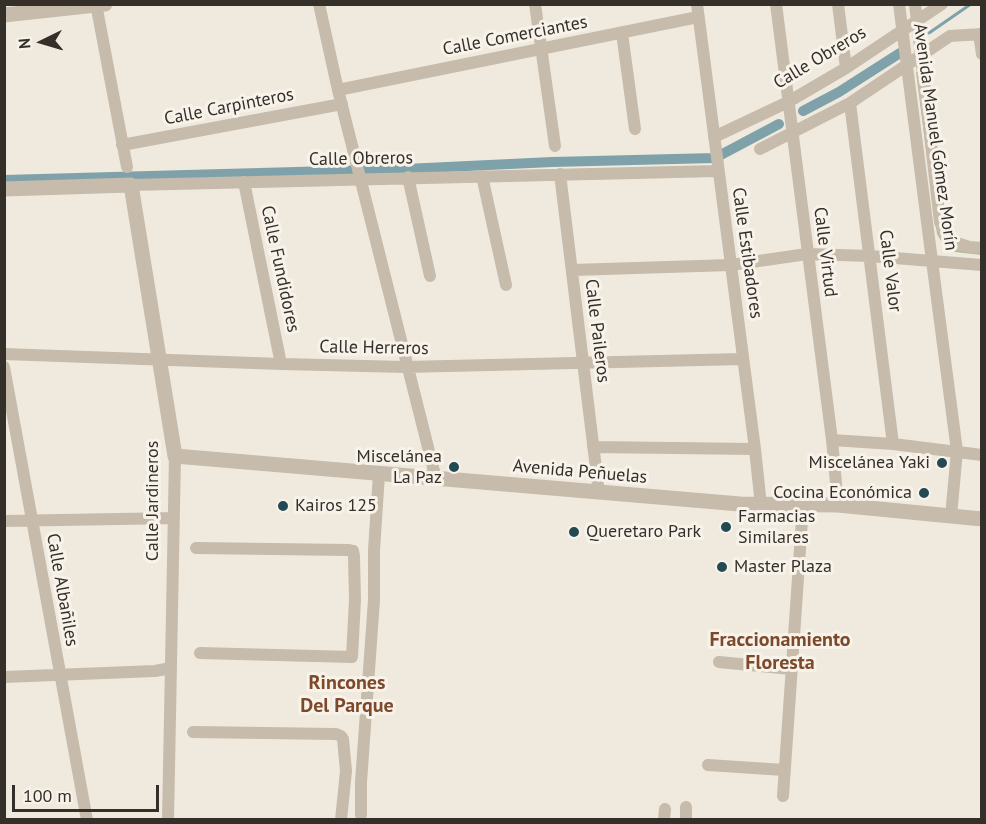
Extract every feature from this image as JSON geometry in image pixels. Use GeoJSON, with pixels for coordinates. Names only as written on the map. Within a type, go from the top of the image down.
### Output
{"type":"FeatureCollection","features":[{"type":"Feature","properties":{"kind":"street"},"geometry":{"type":"LineString","coordinates":[[319,4],[338,90],[435,479]]}},
{"type":"Feature","properties":{"kind":"street"},"geometry":{"type":"LineString","coordinates":[[535,4],[555,147]]}},
{"type":"Feature","properties":{"kind":"street","name":"Calle Virtud"},"geometry":{"type":"LineString","coordinates":[[776,4],[832,440],[838,505]]}},
{"type":"Feature","properties":{"kind":"street"},"geometry":{"type":"LineString","coordinates":[[838,4],[846,68]]}},
{"type":"Feature","properties":{"kind":"street","name":"Avenida Manuel Gómez Morín"},"geometry":{"type":"LineString","coordinates":[[899,4],[932,261],[981,265]]}},
{"type":"Feature","properties":{"kind":"street","name":"Avenida Manuel Gómez Morín"},"geometry":{"type":"LineString","coordinates":[[915,4],[940,222],[948,240],[969,247],[981,248]]}},
{"type":"Feature","properties":{"kind":"street","name":"Calle Obreros"},"geometry":{"type":"LineString","coordinates":[[714,137],[788,102],[846,68],[942,4]]}},
{"type":"Feature","properties":{"kind":"street"},"geometry":{"type":"LineString","coordinates":[[4,15],[99,5],[127,167]]}},
{"type":"Feature","properties":{"kind":"street","name":"Calle Comerciantes"},"geometry":{"type":"LineString","coordinates":[[338,90],[622,33],[698,11]]}},
{"type":"Feature","properties":{"kind":"street","name":"Calle Estibadores"},"geometry":{"type":"LineString","coordinates":[[698,11],[761,506]]}},
{"type":"Feature","properties":{"kind":"street"},"geometry":{"type":"LineString","coordinates":[[622,33],[635,129]]}},
{"type":"Feature","properties":{"kind":"street"},"geometry":{"type":"LineString","coordinates":[[760,149],[850,103],[950,36],[980,34],[981,54]]}},
{"type":"Feature","properties":{"kind":"street","name":"Calle Valor"},"geometry":{"type":"LineString","coordinates":[[850,103],[893,444]]}},
{"type":"Feature","properties":{"kind":"street","name":"Calle Carpinteros"},"geometry":{"type":"LineString","coordinates":[[122,145],[342,104]]}},
{"type":"Feature","properties":{"kind":"street","name":"Calle Obreros"},"geometry":{"type":"LineString","coordinates":[[4,189],[244,182],[360,175],[482,176],[718,169]]}},
{"type":"Feature","properties":{"kind":"street","name":"Calle Paileros"},"geometry":{"type":"LineString","coordinates":[[560,174],[599,493]]}},
{"type":"Feature","properties":{"kind":"street"},"geometry":{"type":"LineString","coordinates":[[482,176],[506,285]]}},
{"type":"Feature","properties":{"kind":"street"},"geometry":{"type":"LineString","coordinates":[[408,177],[430,276]]}},
{"type":"Feature","properties":{"kind":"street","name":"Calle Fundidores"},"geometry":{"type":"LineString","coordinates":[[244,182],[281,364]]}},
{"type":"Feature","properties":{"kind":"street","name":"Calle Jardineros"},"geometry":{"type":"LineString","coordinates":[[131,185],[175,456],[168,819]]}},
{"type":"Feature","properties":{"kind":"street"},"geometry":{"type":"LineString","coordinates":[[572,270],[730,265],[807,254],[932,261],[957,451],[951,516]]}},
{"type":"Feature","properties":{"kind":"street","name":"Calle Herreros"},"geometry":{"type":"LineString","coordinates":[[4,354],[406,367],[743,360]]}},
{"type":"Feature","properties":{"kind":"street","name":"Calle Albañiles"},"geometry":{"type":"LineString","coordinates":[[4,367],[87,819]]}},
{"type":"Feature","properties":{"kind":"street"},"geometry":{"type":"LineString","coordinates":[[832,440],[981,454]]}},
{"type":"Feature","properties":{"kind":"street"},"geometry":{"type":"LineString","coordinates":[[593,447],[755,449]]}},
{"type":"Feature","properties":{"kind":"street","name":"Avenida Peñuelas"},"geometry":{"type":"LineString","coordinates":[[175,456],[761,506],[838,505],[981,519]]}},
{"type":"Feature","properties":{"kind":"street"},"geometry":{"type":"LineString","coordinates":[[361,815],[361,777],[373,606],[379,474]]}},
{"type":"Feature","properties":{"kind":"street"},"geometry":{"type":"LineString","coordinates":[[783,796],[803,505]]}},
{"type":"Feature","properties":{"kind":"street"},"geometry":{"type":"LineString","coordinates":[[4,521],[174,518]]}},
{"type":"Feature","properties":{"kind":"street"},"geometry":{"type":"LineString","coordinates":[[196,548],[348,550],[353,551],[354,556],[355,606],[352,657],[200,653]]}},
{"type":"Feature","properties":{"kind":"street"},"geometry":{"type":"LineString","coordinates":[[355,606],[373,606]]}},
{"type":"Feature","properties":{"kind":"street"},"geometry":{"type":"LineString","coordinates":[[719,662],[791,669]]}},
{"type":"Feature","properties":{"kind":"street"},"geometry":{"type":"LineString","coordinates":[[4,677],[155,671],[171,668]]}},
{"type":"Feature","properties":{"kind":"street"},"geometry":{"type":"LineString","coordinates":[[193,732],[336,734],[343,739],[346,778],[341,816]]}},
{"type":"Feature","properties":{"kind":"street"},"geometry":{"type":"LineString","coordinates":[[708,765],[784,770]]}},
{"type":"Feature","properties":{"kind":"street"},"geometry":{"type":"LineString","coordinates":[[346,778],[361,777]]}},
{"type":"Feature","properties":{"kind":"green space"},"geometry":{"type":"Polygon","coordinates":[[[916,72],[918,72],[945,244],[955,249],[981,252],[981,255],[955,252],[944,246],[937,234],[916,72]]]}},
{"type":"Feature","properties":{"kind":"waterway"},"geometry":{"type":"LineString","coordinates":[[929,33],[971,4]]}},
{"type":"Feature","properties":{"kind":"waterway"},"geometry":{"type":"LineString","coordinates":[[803,111],[839,92],[900,53]]}},
{"type":"Feature","properties":{"kind":"waterway"},"geometry":{"type":"LineString","coordinates":[[4,180],[715,158],[779,124]]}},
{"type":"Feature","properties":{"kind":"place","name":"Miscelánea Yaki"},"geometry":{"type":"Point","coordinates":[942,463]}},
{"type":"Feature","properties":{"kind":"place","name":"Miscelánea La Paz"},"geometry":{"type":"Point","coordinates":[454,467]}},
{"type":"Feature","properties":{"kind":"place","name":"Cocina Económica"},"geometry":{"type":"Point","coordinates":[924,493]}},
{"type":"Feature","properties":{"kind":"place","name":"Kairos 125"},"geometry":{"type":"Point","coordinates":[283,506]}},
{"type":"Feature","properties":{"kind":"place","name":"Farmacias Similares"},"geometry":{"type":"Point","coordinates":[726,527]}},
{"type":"Feature","properties":{"kind":"place","name":"Queretaro Park"},"geometry":{"type":"Point","coordinates":[574,532]}},
{"type":"Feature","properties":{"kind":"place","name":"Master Plaza"},"geometry":{"type":"Point","coordinates":[722,567]}},
{"type":"Feature","properties":{"kind":"district","name":"Fraccionamiento Floresta"},"geometry":{"type":"Point","coordinates":[780,652]}},
{"type":"Feature","properties":{"kind":"district","name":"Rincones Del Parque"},"geometry":{"type":"Point","coordinates":[347,694]}}]}
